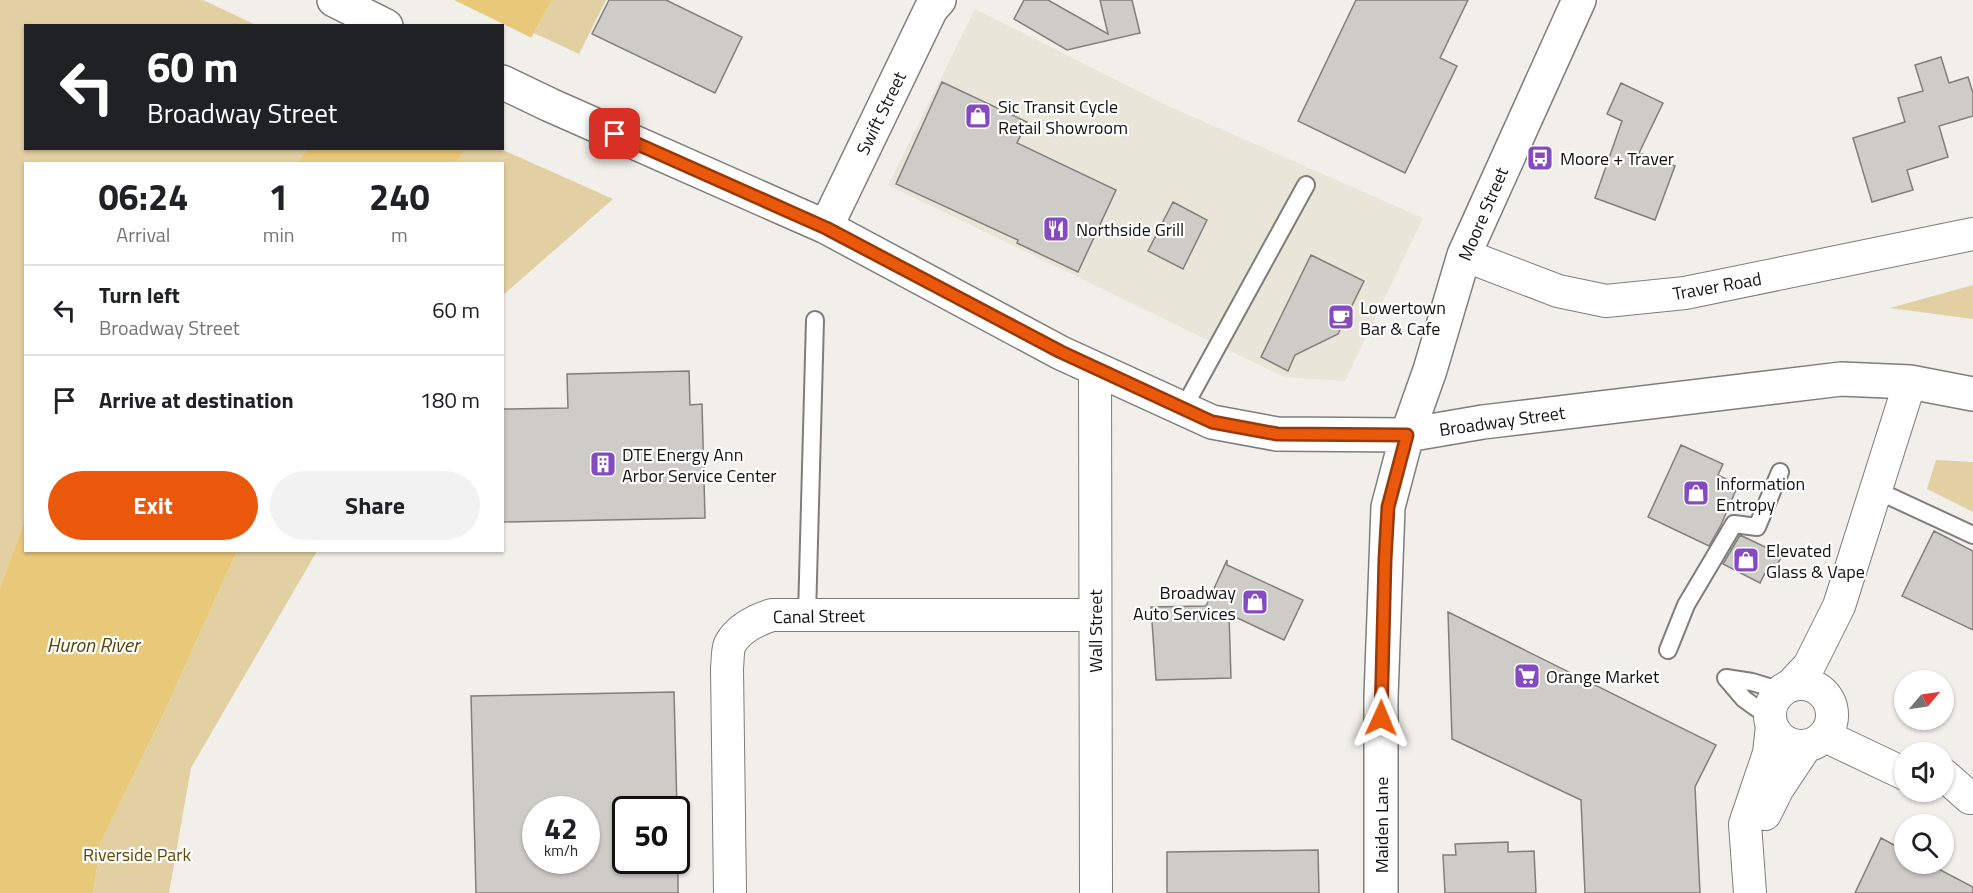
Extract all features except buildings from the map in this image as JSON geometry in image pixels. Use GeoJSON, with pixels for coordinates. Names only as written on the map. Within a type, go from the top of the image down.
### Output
{"type":"FeatureCollection","features":[{"type":"Feature","properties":{"kind":"main road"},"geometry":{"type":"LineString","coordinates":[[334,0],[382,24]]}},
{"type":"Feature","properties":{"kind":"main road","name":"Swift Street"},"geometry":{"type":"LineString","coordinates":[[826,228],[927,19],[939,0]]}},
{"type":"Feature","properties":{"kind":"main road","name":"Moore Street"},"geometry":{"type":"LineString","coordinates":[[1407,435],[1430,370],[1464,255],[1579,0]]}},
{"type":"Feature","properties":{"kind":"main road","name":"Broadway Street"},"geometry":{"type":"LineString","coordinates":[[504,83],[826,228],[1095,369],[1212,422],[1277,434],[1407,435],[1483,422],[1841,379],[1910,382],[1973,394]]}},
{"type":"Feature","properties":{"kind":"main road","name":"Maiden Lane"},"geometry":{"type":"LineString","coordinates":[[1381,893],[1381,696],[1385,559],[1388,507],[1407,435]]}},
{"type":"Feature","properties":{"kind":"street","name":"Traver Road"},"geometry":{"type":"LineString","coordinates":[[1464,255],[1558,291],[1606,301],[1684,293],[1973,234]]}},
{"type":"Feature","properties":{"kind":"street","name":"Wall Street"},"geometry":{"type":"LineString","coordinates":[[1095,369],[1096,893]]}},
{"type":"Feature","properties":{"kind":"street"},"geometry":{"type":"LineString","coordinates":[[1750,893],[1745,824],[1769,753],[1778,705],[1809,666],[1839,606],[1910,382]]}},
{"type":"Feature","properties":{"kind":"street"},"geometry":{"type":"LineString","coordinates":[[1749,860],[1760,826],[1778,788],[1822,724],[1834,654],[1839,606]]}},
{"type":"Feature","properties":{"kind":"street","name":"Canal Street"},"geometry":{"type":"LineString","coordinates":[[730,893],[727,668],[729,646],[739,632],[757,619],[772,615],[1095,615]]}},
{"type":"Feature","properties":{"kind":"street"},"geometry":{"type":"LineString","coordinates":[[1778,705],[1810,685],[1822,724],[1894,767]]}},
{"type":"Feature","properties":{"kind":"street"},"geometry":{"type":"LineString","coordinates":[[1778,705],[1777,736],[1785,743],[1822,724],[1894,748]]}},
{"type":"Feature","properties":{"kind":"lane"},"geometry":{"type":"LineString","coordinates":[[1183,409],[1306,185]]}},
{"type":"Feature","properties":{"kind":"lane"},"geometry":{"type":"LineString","coordinates":[[807,615],[815,320]]}},
{"type":"Feature","properties":{"kind":"lane"},"geometry":{"type":"LineString","coordinates":[[1668,650],[1686,605],[1734,524],[1757,527],[1780,472]]}},
{"type":"Feature","properties":{"kind":"lane"},"geometry":{"type":"LineString","coordinates":[[1876,490],[1973,535]]}},
{"type":"Feature","properties":{"kind":"shaded area"},"geometry":{"type":"Polygon","coordinates":[[[975,9],[1166,105],[1423,218],[1345,381],[1284,377],[888,185],[975,9]]]}},
{"type":"Feature","properties":{"kind":"green space"},"geometry":{"type":"Polygon","coordinates":[[[0,0],[203,0],[254,24],[24,24],[24,150],[308,150],[298,162],[24,162],[24,522],[0,588],[0,0]]]}},
{"type":"Feature","properties":{"kind":"green space"},"geometry":{"type":"Polygon","coordinates":[[[552,0],[606,0],[579,54],[534,33],[552,0]]]}},
{"type":"Feature","properties":{"kind":"green space"},"geometry":{"type":"Polygon","coordinates":[[[465,150],[503,150],[613,199],[504,294],[504,162],[456,162],[465,150]]]}},
{"type":"Feature","properties":{"kind":"green space"},"geometry":{"type":"Polygon","coordinates":[[[1973,285],[1973,319],[1890,308],[1973,285]]]}},
{"type":"Feature","properties":{"kind":"green space"},"geometry":{"type":"Polygon","coordinates":[[[1936,460],[1973,462],[1973,512],[1927,489],[1936,460]]]}},
{"type":"Feature","properties":{"kind":"green space","name":"Riverside Park"},"geometry":{"type":"Polygon","coordinates":[[[237,552],[316,552],[191,768],[169,893],[93,893],[101,842],[164,713],[237,552]]]}},
{"type":"Feature","properties":{"kind":"water"},"geometry":{"type":"Polygon","coordinates":[[[418,0],[552,0],[507,82],[504,24],[496,24],[418,0]]]}},
{"type":"Feature","properties":{"kind":"water"},"geometry":{"type":"Polygon","coordinates":[[[307,150],[465,150],[456,162],[298,162],[307,150]]]}},
{"type":"Feature","properties":{"kind":"water","name":"Huron River"},"geometry":{"type":"Polygon","coordinates":[[[24,522],[24,552],[237,552],[164,713],[101,842],[93,893],[0,893],[0,588],[24,522]]]}},
{"type":"Feature","properties":{"kind":"pier"},"geometry":{"type":"Polygon","coordinates":[[[414,0],[454,0],[503,24],[396,24],[414,0]]]}},
{"type":"Feature","properties":{"kind":"pier"},"geometry":{"type":"Polygon","coordinates":[[[504,24],[534,39],[504,92],[504,24]]]}},
{"type":"Feature","properties":{"kind":"place","name":"Sic Transit Cycle Retail Showroom"},"geometry":{"type":"Point","coordinates":[978,116]}},
{"type":"Feature","properties":{"kind":"place","name":"Moore + Traver"},"geometry":{"type":"Point","coordinates":[1540,158]}},
{"type":"Feature","properties":{"kind":"place","name":"Northside Grill"},"geometry":{"type":"Point","coordinates":[1056,229]}},
{"type":"Feature","properties":{"kind":"place","name":"Lowertown Bar & Cafe"},"geometry":{"type":"Point","coordinates":[1341,317]}},
{"type":"Feature","properties":{"kind":"place","name":"DTE Energy Ann Arbor Service Center"},"geometry":{"type":"Point","coordinates":[603,464]}},
{"type":"Feature","properties":{"kind":"place","name":"Information Entropy"},"geometry":{"type":"Point","coordinates":[1696,493]}},
{"type":"Feature","properties":{"kind":"place","name":"Elevated Glass & Vape"},"geometry":{"type":"Point","coordinates":[1746,560]}},
{"type":"Feature","properties":{"kind":"place","name":"Broadway Auto Services"},"geometry":{"type":"Point","coordinates":[1255,602]}},
{"type":"Feature","properties":{"kind":"place","name":"Orange Market"},"geometry":{"type":"Point","coordinates":[1527,676]}},
{"type":"Feature","properties":{"kind":"route"},"geometry":{"type":"LineString","coordinates":[[615,134],[826,228],[1061,352],[1212,422],[1277,434],[1407,435],[1388,507],[1381,718]]}}]}
